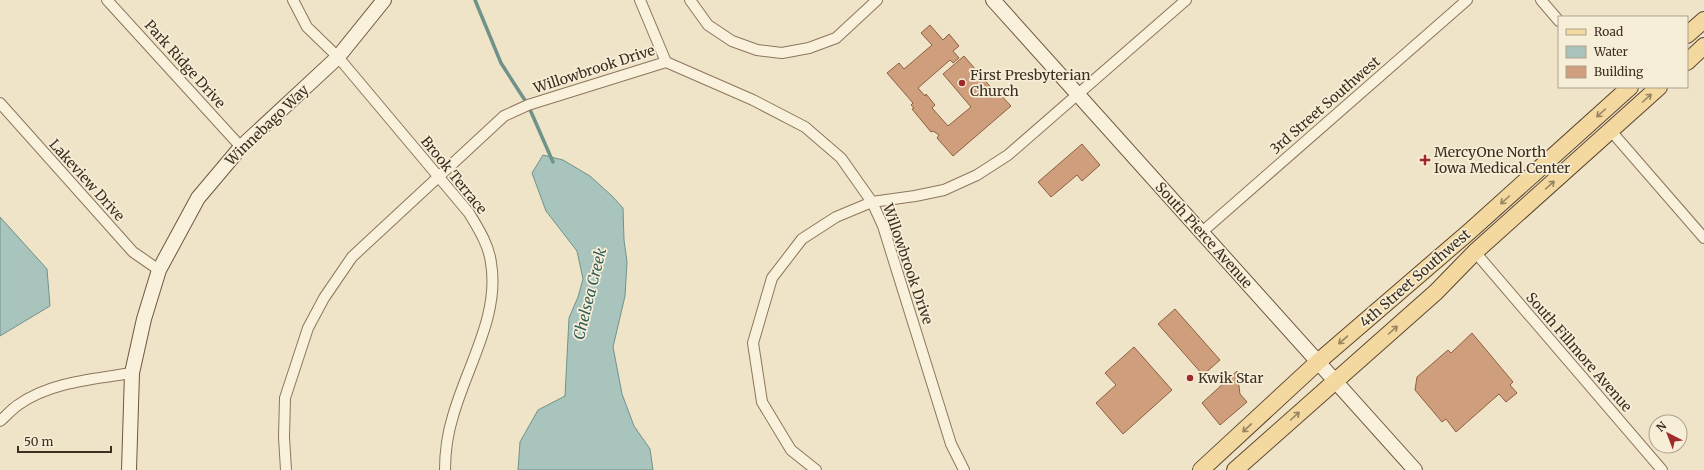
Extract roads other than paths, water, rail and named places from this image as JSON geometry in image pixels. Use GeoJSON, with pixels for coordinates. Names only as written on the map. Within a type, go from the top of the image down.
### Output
{"type":"FeatureCollection","features":[{"type":"Feature","properties":{"kind":"main road","name":"Winnebago Way"},"geometry":{"type":"LineString","coordinates":[[129,470],[132,373],[144,318],[159,270],[198,198],[241,147],[338,57],[384,0]]}},
{"type":"Feature","properties":{"kind":"main road","name":"South Pierce Avenue"},"geometry":{"type":"LineString","coordinates":[[993,0],[1416,470]]}},
{"type":"Feature","properties":{"kind":"main road"},"geometry":{"type":"LineString","coordinates":[[1688,34],[1704,20]]}},
{"type":"Feature","properties":{"kind":"main road"},"geometry":{"type":"LineString","coordinates":[[1688,61],[1704,46]]}},
{"type":"Feature","properties":{"kind":"main road","name":"4th Street Southwest"},"geometry":{"type":"LineString","coordinates":[[1235,470],[1436,292],[1475,252],[1658,88]]}},
{"type":"Feature","properties":{"kind":"main road","name":"4th Street Southwest"},"geometry":{"type":"LineString","coordinates":[[1201,470],[1319,361],[1470,232],[1623,89]]}},
{"type":"Feature","properties":{"kind":"street","name":"Park Ridge Drive"},"geometry":{"type":"LineString","coordinates":[[107,0],[241,147]]}},
{"type":"Feature","properties":{"kind":"street"},"geometry":{"type":"LineString","coordinates":[[293,0],[307,27],[338,57]]}},
{"type":"Feature","properties":{"kind":"street"},"geometry":{"type":"LineString","coordinates":[[640,0],[666,62]]}},
{"type":"Feature","properties":{"kind":"street"},"geometry":{"type":"LineString","coordinates":[[690,0],[708,24],[732,41],[757,50],[782,53],[809,48],[836,38],[877,0]]}},
{"type":"Feature","properties":{"kind":"street"},"geometry":{"type":"LineString","coordinates":[[816,470],[791,450],[762,402],[753,343],[772,278],[802,239],[836,217],[872,202],[944,190],[977,175],[1008,155],[1186,0]]}},
{"type":"Feature","properties":{"kind":"street","name":"3rd Street Southwest"},"geometry":{"type":"LineString","coordinates":[[1202,232],[1468,0]]}},
{"type":"Feature","properties":{"kind":"street"},"geometry":{"type":"LineString","coordinates":[[1541,0],[1558,20]]}},
{"type":"Feature","properties":{"kind":"street","name":"Brook Terrace"},"geometry":{"type":"LineString","coordinates":[[338,57],[469,213],[482,236],[491,262],[493,287],[487,320],[452,416],[445,470]]}},
{"type":"Feature","properties":{"kind":"street","name":"Willowbrook Drive"},"geometry":{"type":"LineString","coordinates":[[286,470],[284,437],[285,398],[308,328],[324,298],[352,257],[504,116],[528,105],[666,62],[753,100],[805,127],[841,158],[872,202],[883,226],[951,444],[964,470]]}},
{"type":"Feature","properties":{"kind":"street","name":"Lakeview Drive"},"geometry":{"type":"LineString","coordinates":[[0,103],[133,252],[159,270]]}},
{"type":"Feature","properties":{"kind":"street"},"geometry":{"type":"LineString","coordinates":[[1611,131],[1704,238]]}},
{"type":"Feature","properties":{"kind":"street","name":"South Fillmore Avenue"},"geometry":{"type":"LineString","coordinates":[[1475,252],[1662,470]]}},
{"type":"Feature","properties":{"kind":"street"},"geometry":{"type":"LineString","coordinates":[[0,421],[18,405],[40,392],[77,381],[132,373]]}},
{"type":"Feature","properties":{"kind":"water"},"geometry":{"type":"Polygon","coordinates":[[[543,155],[563,160],[590,176],[623,208],[624,240],[627,262],[625,296],[613,347],[622,394],[634,426],[650,449],[653,470],[518,470],[520,442],[538,410],[565,396],[569,318],[578,297],[583,279],[577,251],[546,211],[532,173],[543,155]]]}},
{"type":"Feature","properties":{"kind":"water"},"geometry":{"type":"Polygon","coordinates":[[[0,217],[47,269],[50,306],[0,336],[0,217]]]}},
{"type":"Feature","properties":{"kind":"waterway","name":"Chelsea Creek"},"geometry":{"type":"LineString","coordinates":[[475,0],[501,63],[528,105],[553,162]]}},
{"type":"Feature","properties":{"kind":"place","name":"First Presbyterian Church"},"geometry":{"type":"Point","coordinates":[962,83]}},
{"type":"Feature","properties":{"kind":"place","name":"MercyOne North Iowa Medical Center"},"geometry":{"type":"Point","coordinates":[1425,160]}},
{"type":"Feature","properties":{"kind":"place","name":"Kwik Star"},"geometry":{"type":"Point","coordinates":[1190,378]}}]}
